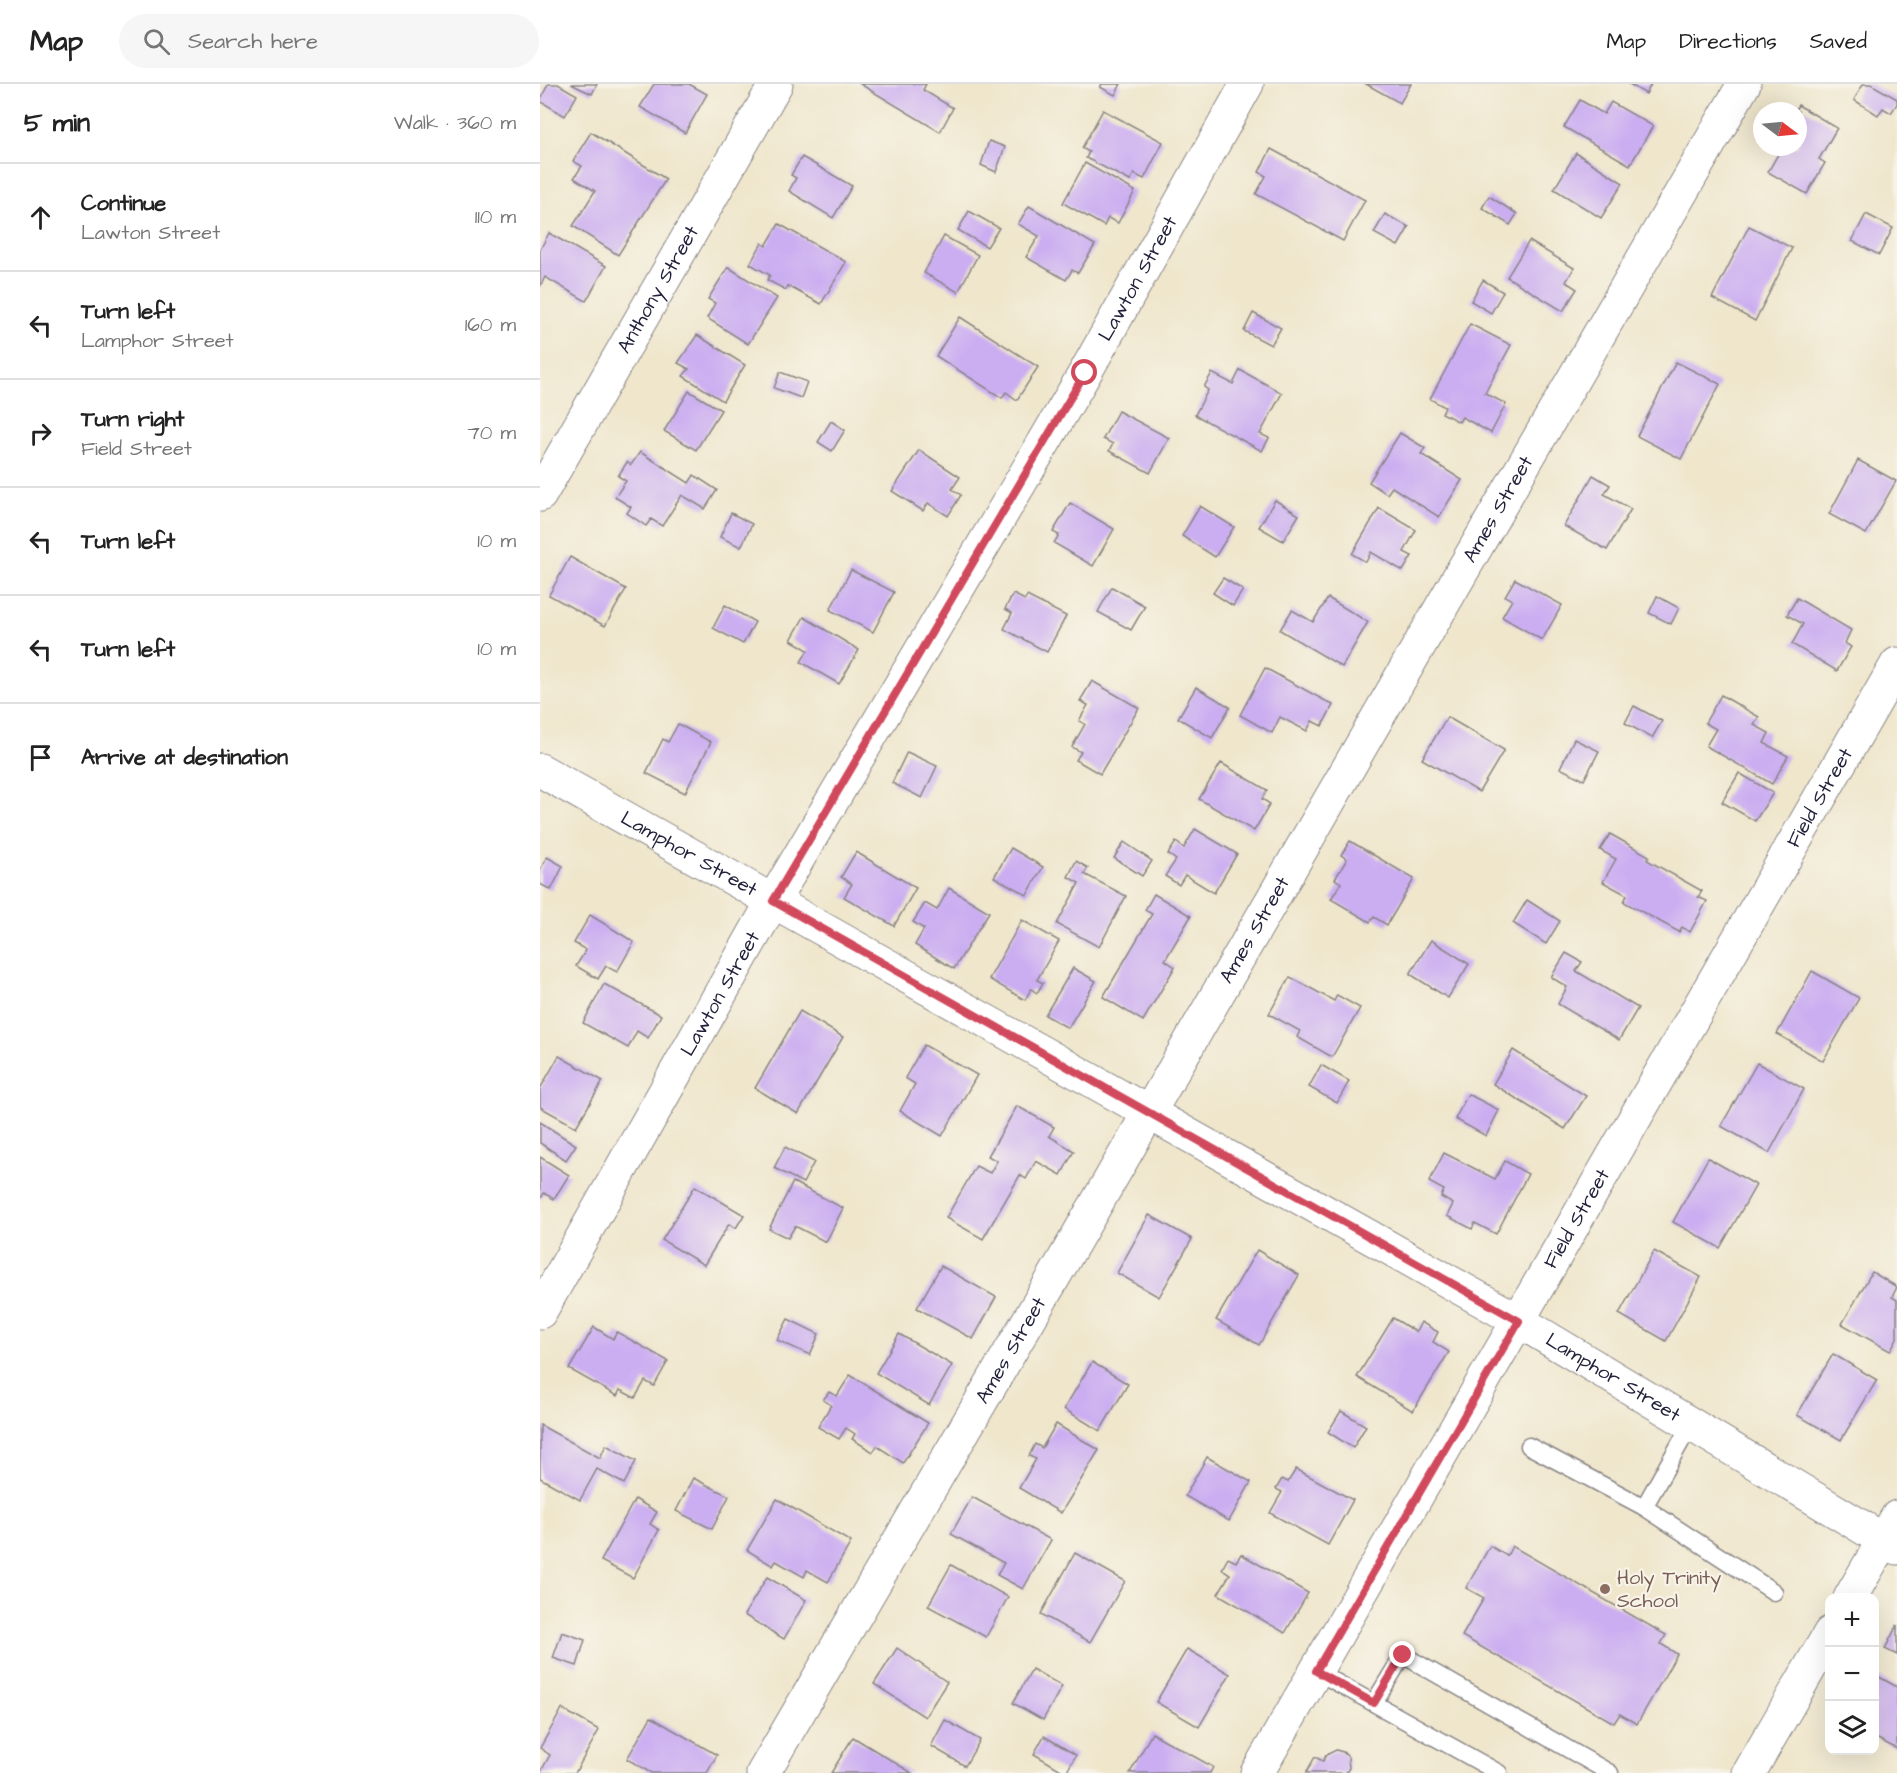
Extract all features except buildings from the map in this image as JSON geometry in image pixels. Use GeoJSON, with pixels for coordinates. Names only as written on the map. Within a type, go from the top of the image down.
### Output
{"type":"FeatureCollection","features":[{"type":"Feature","properties":{"kind":"street","name":"Anthony Street"},"geometry":{"type":"LineString","coordinates":[[540,495],[776,84]]}},
{"type":"Feature","properties":{"kind":"street","name":"Lawton Street"},"geometry":{"type":"LineString","coordinates":[[540,1312],[550,1271],[773,901],[1085,373],[1247,84]]}},
{"type":"Feature","properties":{"kind":"street","name":"Ames Street"},"geometry":{"type":"LineString","coordinates":[[763,1773],[1149,1113],[1744,84]]}},
{"type":"Feature","properties":{"kind":"street","name":"Field Street"},"geometry":{"type":"LineString","coordinates":[[1257,1773],[1897,664]]}},
{"type":"Feature","properties":{"kind":"street","name":"Lamphor Street"},"geometry":{"type":"LineString","coordinates":[[540,770],[1519,1321],[1691,1424],[1892,1535]]}},
{"type":"Feature","properties":{"kind":"street"},"geometry":{"type":"LineString","coordinates":[[1853,1593],[1892,1535]]}},
{"type":"Feature","properties":{"kind":"street"},"geometry":{"type":"LineString","coordinates":[[1749,1773],[1825,1642]]}},
{"type":"Feature","properties":{"kind":"lane"},"geometry":{"type":"LineString","coordinates":[[1644,1507],[1691,1424]]}},
{"type":"Feature","properties":{"kind":"lane"},"geometry":{"type":"LineString","coordinates":[[1529,1446],[1644,1507],[1774,1592]]}},
{"type":"Feature","properties":{"kind":"lane"},"geometry":{"type":"LineString","coordinates":[[1374,1703],[1403,1655],[1610,1773]]}},
{"type":"Feature","properties":{"kind":"lane"},"geometry":{"type":"LineString","coordinates":[[1316,1671],[1498,1773]]}},
{"type":"Feature","properties":{"kind":"place","name":"Holy Trinity School"},"geometry":{"type":"Point","coordinates":[1605,1589]}},
{"type":"Feature","properties":{"kind":"route"},"geometry":{"type":"LineString","coordinates":[[1085,373],[773,901],[1519,1321],[1316,1671],[1374,1703],[1403,1655]]}}]}
